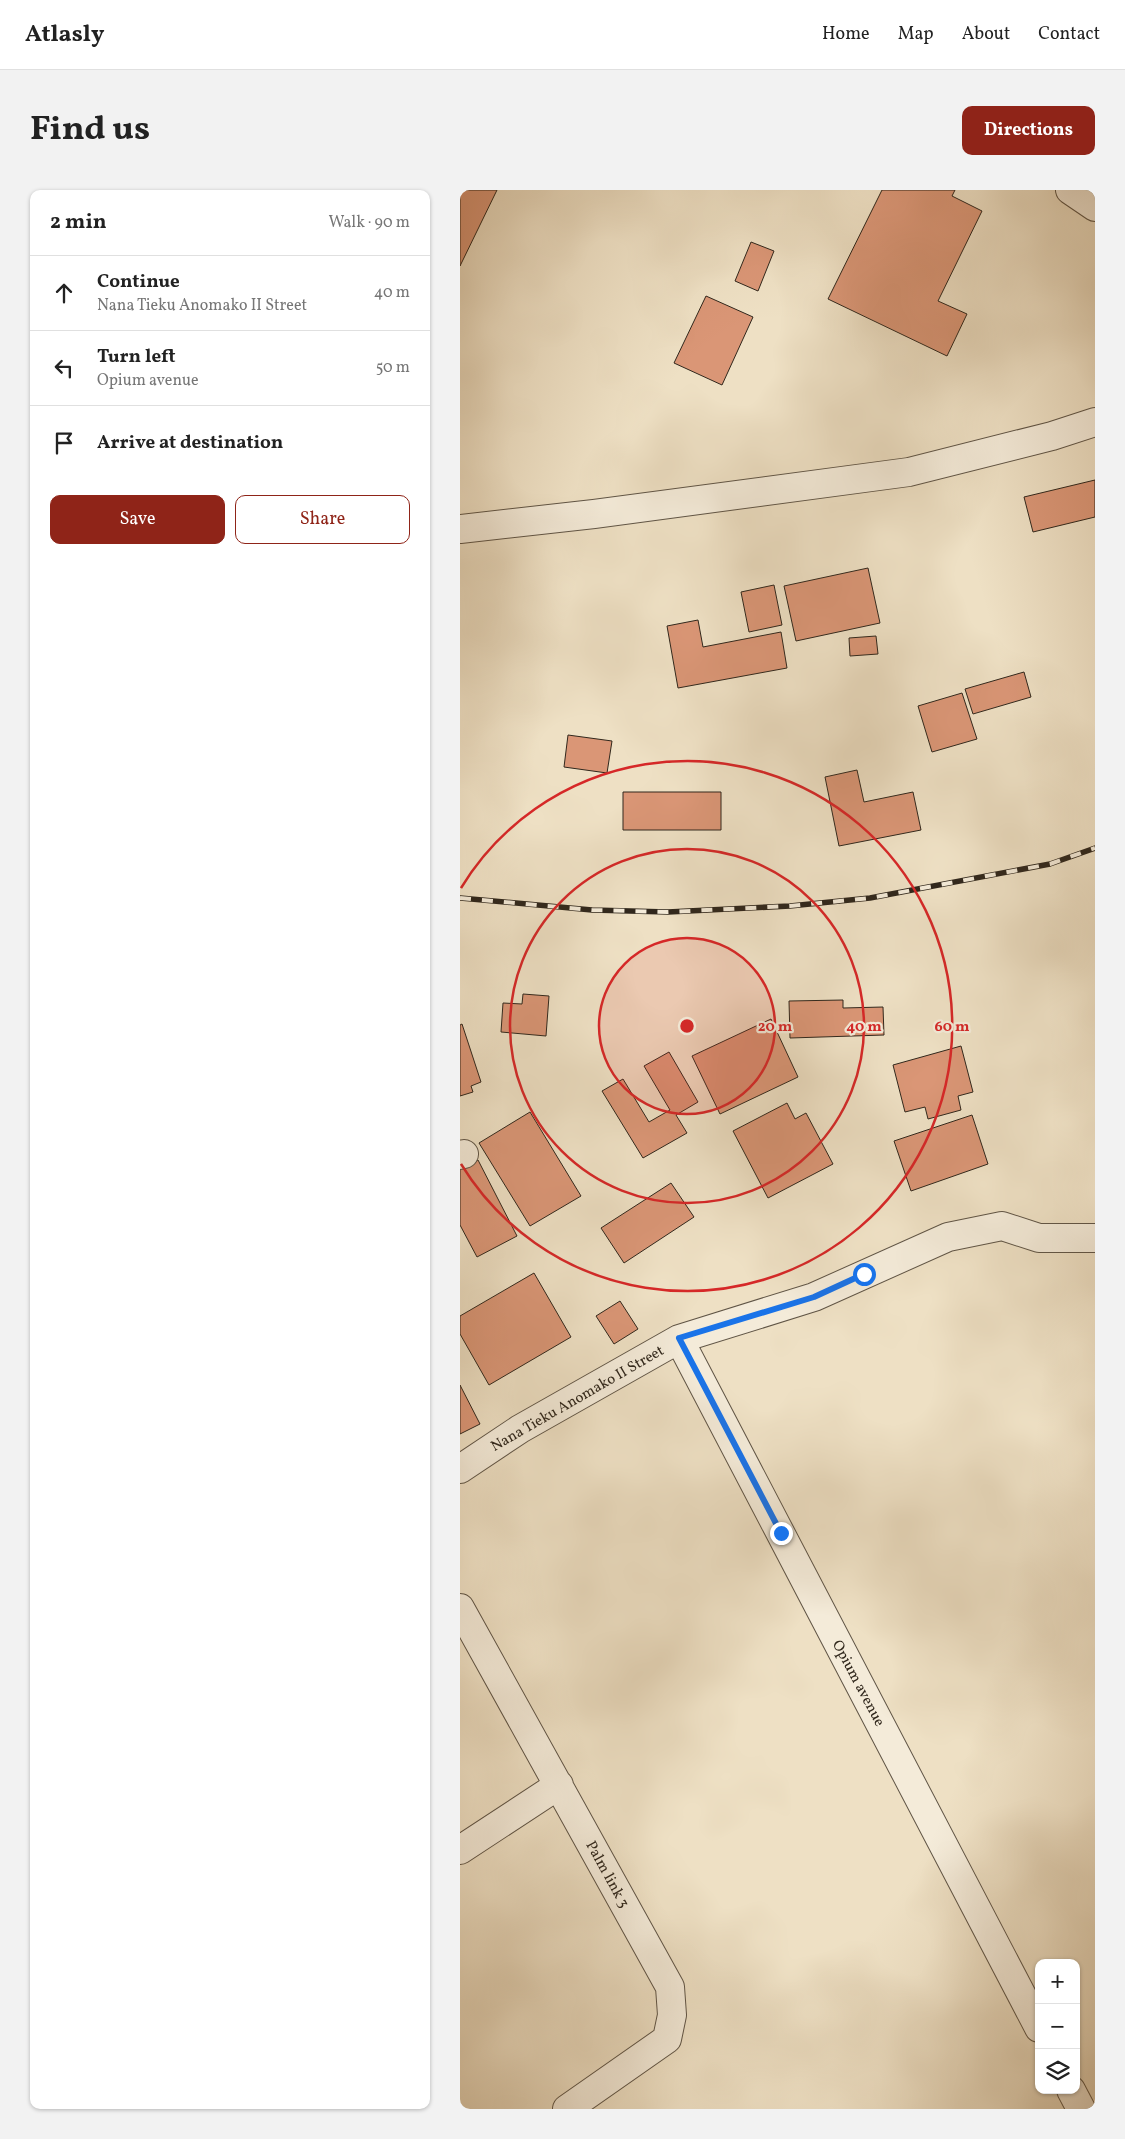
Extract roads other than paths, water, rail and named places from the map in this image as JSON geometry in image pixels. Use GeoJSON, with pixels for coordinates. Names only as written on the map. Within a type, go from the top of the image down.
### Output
{"type":"FeatureCollection","features":[{"type":"Feature","properties":{"kind":"street"},"geometry":{"type":"LineString","coordinates":[[460,528],[594,514],[909,472],[1052,436],[1095,422]]}},
{"type":"Feature","properties":{"kind":"street","name":"Nana Tieku Anomako II Street"},"geometry":{"type":"LineString","coordinates":[[460,1469],[520,1429],[679,1338],[814,1297],[948,1237],[1002,1226],[1039,1238],[1095,1238]]}},
{"type":"Feature","properties":{"kind":"street","name":"Opium avenue"},"geometry":{"type":"LineString","coordinates":[[679,1338],[1035,2020]]}},
{"type":"Feature","properties":{"kind":"street","name":"Palm link 3"},"geometry":{"type":"LineString","coordinates":[[460,1608],[670,1987],[672,2015],[667,2039],[567,2109]]}},
{"type":"Feature","properties":{"kind":"street"},"geometry":{"type":"LineString","coordinates":[[460,1850],[559,1785]]}},
{"type":"Feature","properties":{"kind":"street"},"geometry":{"type":"LineString","coordinates":[[1073,2094],[1081,2109]]}},
{"type":"Feature","properties":{"kind":"railway"},"geometry":{"type":"LineString","coordinates":[[460,898],[592,910],[668,912],[790,906],[870,898],[1050,864],[1095,848]]}}]}
